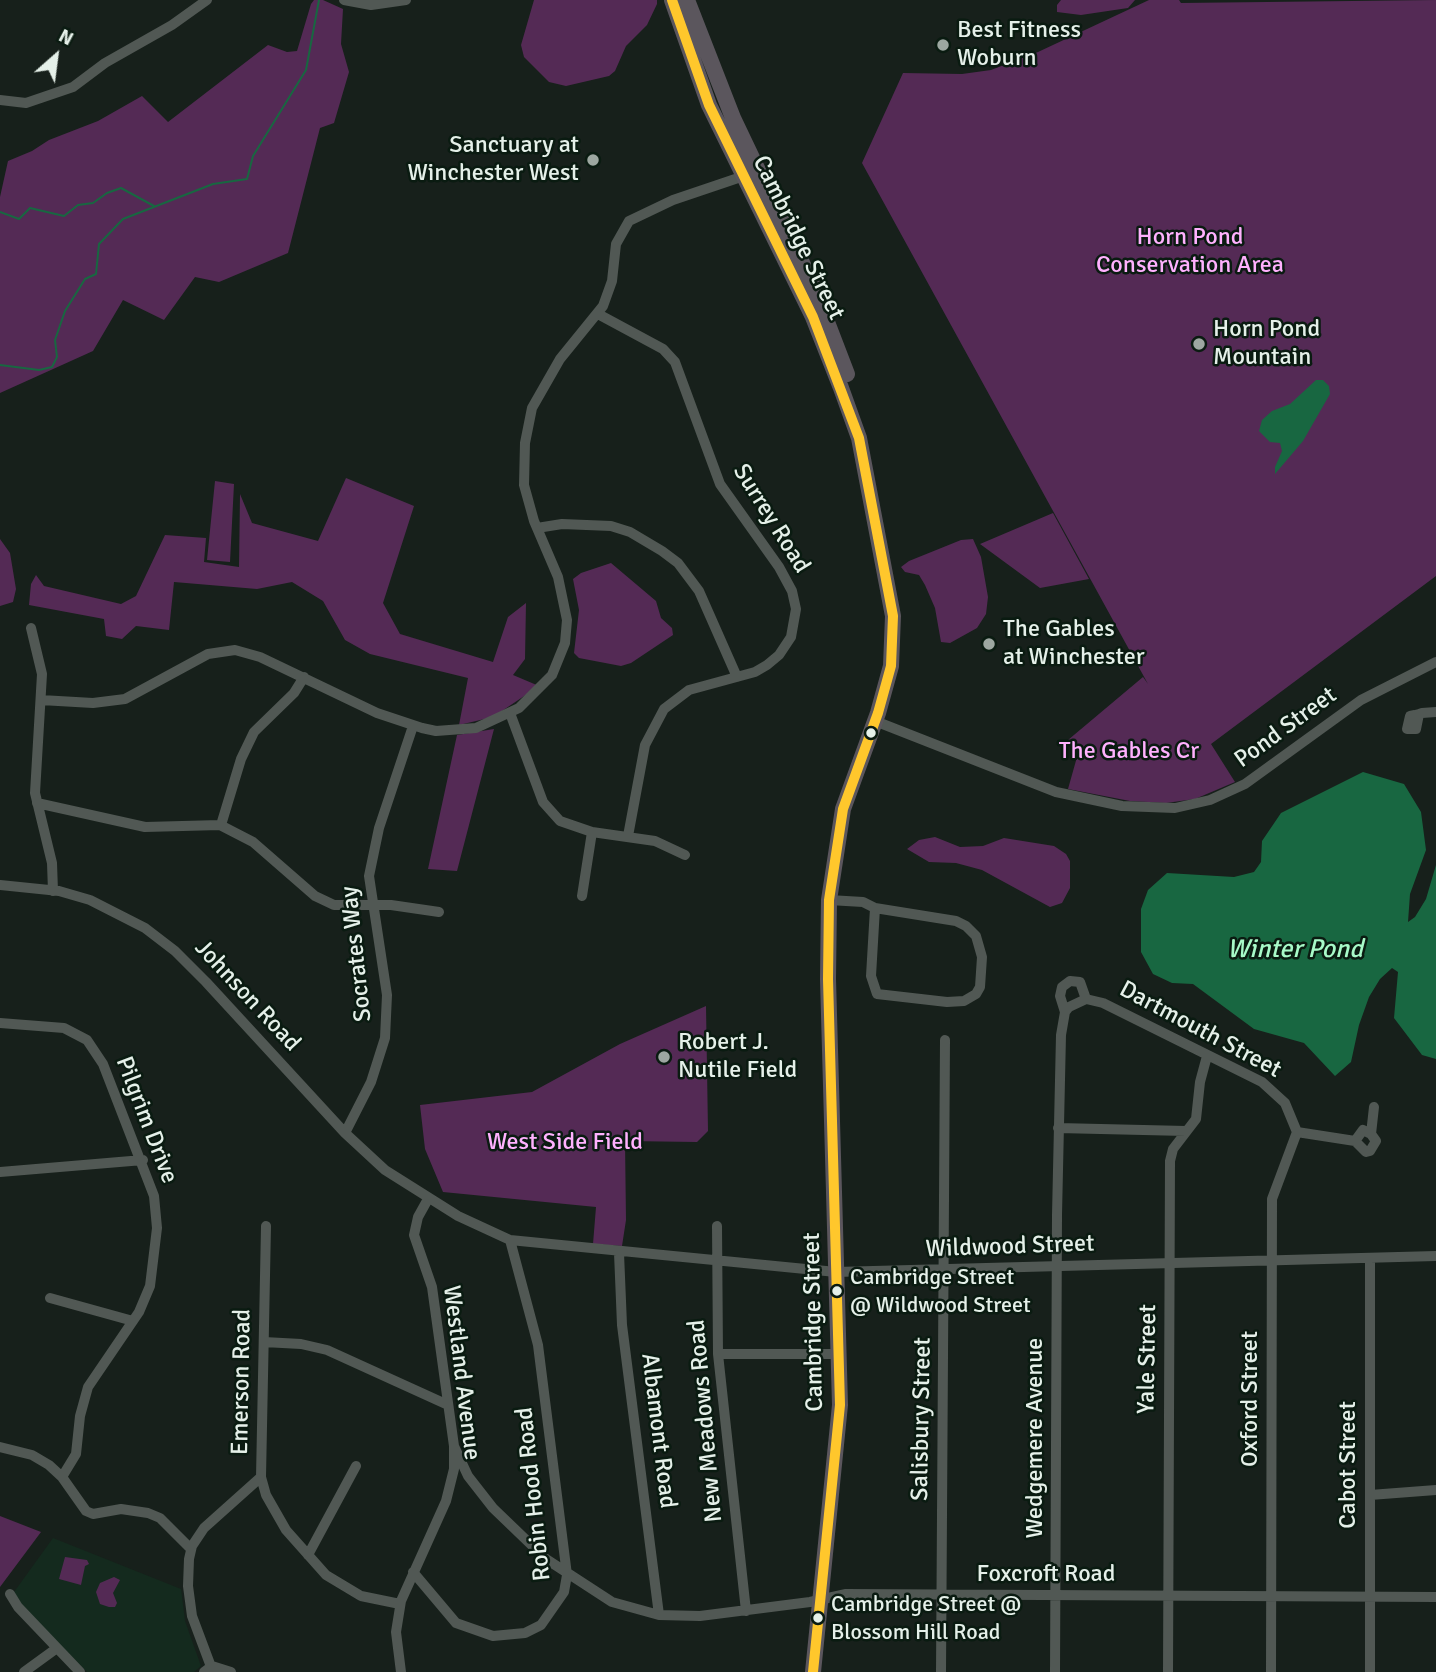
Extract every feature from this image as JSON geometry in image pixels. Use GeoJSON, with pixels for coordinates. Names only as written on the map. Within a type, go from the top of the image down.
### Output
{"type":"FeatureCollection","features":[{"type":"Feature","properties":{"kind":"highway"},"geometry":{"type":"LineString","coordinates":[[673,0],[691,34]]}},
{"type":"Feature","properties":{"kind":"highway"},"geometry":{"type":"LineString","coordinates":[[687,0],[691,34]]}},
{"type":"Feature","properties":{"kind":"highway","name":"Cambridge Street"},"geometry":{"type":"LineString","coordinates":[[691,34],[724,137],[744,176],[783,239]]}},
{"type":"Feature","properties":{"kind":"highway","name":"Cambridge Street"},"geometry":{"type":"LineString","coordinates":[[691,34],[741,138],[783,239],[859,438],[894,617],[893,657],[875,721],[843,809],[829,900],[840,1354],[839,1430],[813,1672]]}},
{"type":"Feature","properties":{"kind":"street"},"geometry":{"type":"LineString","coordinates":[[0,100],[26,103],[73,87],[105,63],[207,0]]}},
{"type":"Feature","properties":{"kind":"street"},"geometry":{"type":"LineString","coordinates":[[344,0],[382,5],[406,0]]}},
{"type":"Feature","properties":{"kind":"street"},"geometry":{"type":"LineString","coordinates":[[723,181],[733,163],[724,137]]}},
{"type":"Feature","properties":{"kind":"street"},"geometry":{"type":"LineString","coordinates":[[41,700],[93,703],[125,699],[208,654],[223,651],[253,655],[377,713],[413,726],[460,730],[491,723],[510,713],[535,694],[552,675],[565,643],[565,601],[527,500],[523,465],[532,408],[560,359],[598,314],[610,290],[617,242],[629,221],[723,181],[744,176]]}},
{"type":"Feature","properties":{"kind":"street","name":"Surrey Road"},"geometry":{"type":"LineString","coordinates":[[598,314],[663,349],[675,362],[720,484],[792,591],[796,609],[791,637],[779,655],[767,665],[689,691],[664,709],[645,745],[628,836]]}},
{"type":"Feature","properties":{"kind":"street"},"geometry":{"type":"LineString","coordinates":[[537,528],[562,524],[611,526],[630,532],[662,551],[678,564],[699,591],[737,677]]}},
{"type":"Feature","properties":{"kind":"street"},"geometry":{"type":"LineString","coordinates":[[31,628],[42,668],[34,776],[37,803],[52,863],[53,891]]}},
{"type":"Feature","properties":{"kind":"street","name":"Pond Street"},"geometry":{"type":"LineString","coordinates":[[875,721],[1045,789],[1122,806],[1175,808],[1210,800],[1245,784],[1361,700],[1436,662]]}},
{"type":"Feature","properties":{"kind":"street"},"geometry":{"type":"LineString","coordinates":[[221,825],[242,759],[254,732],[295,693],[304,677]]}},
{"type":"Feature","properties":{"kind":"street"},"geometry":{"type":"LineString","coordinates":[[1419,714],[1436,712]]}},
{"type":"Feature","properties":{"kind":"street"},"geometry":{"type":"LineString","coordinates":[[510,713],[542,803],[560,821],[592,832],[655,841],[685,855]]}},
{"type":"Feature","properties":{"kind":"street","name":"Socrates Way"},"geometry":{"type":"LineString","coordinates":[[345,1133],[371,1082],[383,1048],[388,1017],[384,968],[371,905],[369,876],[372,855],[413,726]]}},
{"type":"Feature","properties":{"kind":"street"},"geometry":{"type":"LineString","coordinates":[[37,803],[145,827],[221,825],[253,842],[323,901],[344,907],[371,905],[439,912]]}},
{"type":"Feature","properties":{"kind":"street"},"geometry":{"type":"LineString","coordinates":[[582,896],[592,832]]}},
{"type":"Feature","properties":{"kind":"street","name":"Johnson Road"},"geometry":{"type":"LineString","coordinates":[[0,885],[53,891],[90,900],[121,914],[175,951],[345,1133],[385,1170],[428,1199]]}},
{"type":"Feature","properties":{"kind":"street"},"geometry":{"type":"LineString","coordinates":[[829,900],[864,902],[875,908],[956,921],[971,930],[979,943],[982,957],[980,987],[976,994],[964,1001],[947,1002],[877,994],[871,976],[875,908]]}},
{"type":"Feature","properties":{"kind":"street","name":"Dartmouth Street"},"geometry":{"type":"LineString","coordinates":[[1065,1012],[1060,996],[1062,987],[1070,981],[1080,982],[1082,1000],[1103,1003],[1262,1082],[1278,1094],[1291,1113],[1297,1132]]}},
{"type":"Feature","properties":{"kind":"street"},"geometry":{"type":"LineString","coordinates":[[1065,1012],[1082,1000]]}},
{"type":"Feature","properties":{"kind":"street","name":"Wedgemere Avenue"},"geometry":{"type":"LineString","coordinates":[[1055,1672],[1060,1035],[1065,1012]]}},
{"type":"Feature","properties":{"kind":"street","name":"Pilgrim Drive"},"geometry":{"type":"LineString","coordinates":[[0,1023],[64,1028],[87,1040],[103,1064],[143,1160],[154,1196],[157,1228],[150,1286],[133,1321],[88,1387],[80,1416],[76,1454],[62,1478]]}},
{"type":"Feature","properties":{"kind":"street","name":"Salisbury Street"},"geometry":{"type":"LineString","coordinates":[[941,1672],[945,1040]]}},
{"type":"Feature","properties":{"kind":"street","name":"Yale Street"},"geometry":{"type":"LineString","coordinates":[[1168,1672],[1170,1161],[1173,1149],[1198,1111],[1200,1082],[1207,1056]]}},
{"type":"Feature","properties":{"kind":"street"},"geometry":{"type":"LineString","coordinates":[[1371,1134],[1374,1107]]}},
{"type":"Feature","properties":{"kind":"street"},"geometry":{"type":"LineString","coordinates":[[1059,1128],[1186,1131]]}},
{"type":"Feature","properties":{"kind":"street"},"geometry":{"type":"LineString","coordinates":[[1297,1132],[1355,1140],[1366,1152],[1370,1152],[1376,1141],[1371,1134],[1363,1130],[1355,1140]]}},
{"type":"Feature","properties":{"kind":"street","name":"Oxford Street"},"geometry":{"type":"LineString","coordinates":[[1271,1672],[1272,1199],[1297,1132]]}},
{"type":"Feature","properties":{"kind":"street"},"geometry":{"type":"LineString","coordinates":[[0,1172],[143,1160]]}},
{"type":"Feature","properties":{"kind":"street","name":"Wildwood Street"},"geometry":{"type":"LineString","coordinates":[[428,1199],[485,1231],[510,1240],[619,1253],[836,1272],[1436,1256]]}},
{"type":"Feature","properties":{"kind":"street","name":"Westland Avenue"},"geometry":{"type":"LineString","coordinates":[[401,1672],[396,1632],[400,1604],[452,1482],[454,1446],[432,1287],[414,1235],[418,1217],[428,1199]]}},
{"type":"Feature","properties":{"kind":"street","name":"Emerson Road"},"geometry":{"type":"LineString","coordinates":[[191,1549],[218,1513],[261,1477],[266,1226]]}},
{"type":"Feature","properties":{"kind":"street","name":"New Meadows Road"},"geometry":{"type":"LineString","coordinates":[[717,1226],[718,1354],[746,1611]]}},
{"type":"Feature","properties":{"kind":"street","name":"Robin Hood Road"},"geometry":{"type":"LineString","coordinates":[[413,1572],[456,1623],[493,1636],[525,1633],[541,1625],[565,1592],[567,1575],[538,1345],[510,1240]]}},
{"type":"Feature","properties":{"kind":"street","name":"Albamont Road"},"geometry":{"type":"LineString","coordinates":[[619,1253],[621,1312],[659,1615]]}},
{"type":"Feature","properties":{"kind":"street","name":"Cabot Street"},"geometry":{"type":"LineString","coordinates":[[1370,1258],[1370,1672]]}},
{"type":"Feature","properties":{"kind":"street"},"geometry":{"type":"LineString","coordinates":[[50,1298],[133,1321]]}},
{"type":"Feature","properties":{"kind":"street"},"geometry":{"type":"LineString","coordinates":[[264,1342],[301,1344],[327,1350],[448,1405]]}},
{"type":"Feature","properties":{"kind":"street"},"geometry":{"type":"LineString","coordinates":[[718,1354],[840,1354]]}},
{"type":"Feature","properties":{"kind":"street","name":"Foxcroft Road"},"geometry":{"type":"LineString","coordinates":[[454,1446],[468,1475],[517,1535],[567,1575],[612,1602],[659,1615],[700,1616],[746,1611],[846,1594],[1436,1597]]}},
{"type":"Feature","properties":{"kind":"street"},"geometry":{"type":"LineString","coordinates":[[0,1447],[32,1455],[62,1478],[86,1511],[93,1514],[121,1509],[149,1513],[160,1518],[191,1549],[188,1586],[192,1616],[210,1670],[231,1672]]}},
{"type":"Feature","properties":{"kind":"street"},"geometry":{"type":"LineString","coordinates":[[308,1555],[356,1466]]}},
{"type":"Feature","properties":{"kind":"street"},"geometry":{"type":"LineString","coordinates":[[261,1477],[266,1495],[286,1530],[337,1584],[360,1596],[400,1604]]}},
{"type":"Feature","properties":{"kind":"street"},"geometry":{"type":"LineString","coordinates":[[1370,1495],[1436,1490]]}},
{"type":"Feature","properties":{"kind":"street"},"geometry":{"type":"LineString","coordinates":[[10,1594],[18,1607],[80,1672]]}},
{"type":"Feature","properties":{"kind":"street"},"geometry":{"type":"LineString","coordinates":[[24,1672],[57,1648]]}},
{"type":"Feature","properties":{"kind":"shaded area"},"geometry":{"type":"Polygon","coordinates":[[[53,1538],[181,1589],[185,1621],[201,1666],[194,1672],[87,1672],[14,1598],[14,1592],[53,1538]]]}},
{"type":"Feature","properties":{"kind":"green space"},"geometry":{"type":"Polygon","coordinates":[[[314,0],[323,0],[343,9],[341,44],[349,72],[334,123],[320,128],[288,253],[219,282],[195,277],[164,320],[123,300],[93,351],[0,393],[0,197],[8,161],[49,140],[98,121],[142,96],[168,122],[268,45],[287,52],[297,51],[311,4],[314,0]]]}},
{"type":"Feature","properties":{"kind":"green space"},"geometry":{"type":"Polygon","coordinates":[[[534,0],[657,0],[657,4],[647,25],[626,46],[615,71],[609,76],[566,86],[549,82],[524,57],[521,45],[534,0]]]}},
{"type":"Feature","properties":{"kind":"green space"},"geometry":{"type":"Polygon","coordinates":[[[1061,0],[1135,0],[1128,8],[1081,15],[1057,12],[1057,5],[1061,0]]]}},
{"type":"Feature","properties":{"kind":"green space","name":"Horn Pond Conservation Area"},"geometry":{"type":"Polygon","coordinates":[[[1149,0],[1179,0],[1181,3],[1436,0],[1436,576],[1211,744],[1235,782],[1195,799],[1166,803],[1130,801],[1068,789],[1077,757],[1068,740],[1143,677],[1148,684],[862,163],[903,73],[962,74],[991,70],[1038,52],[1149,0]]]}},
{"type":"Feature","properties":{"kind":"green space"},"geometry":{"type":"Polygon","coordinates":[[[346,478],[414,506],[383,603],[400,634],[493,662],[508,617],[526,603],[525,659],[513,675],[539,686],[493,717],[459,725],[468,678],[370,654],[345,640],[323,601],[292,582],[257,589],[174,582],[169,630],[136,626],[122,639],[106,636],[104,619],[29,605],[31,584],[36,575],[44,586],[121,604],[136,596],[165,535],[206,538],[204,562],[239,567],[240,494],[252,523],[318,541],[346,478]]]}},
{"type":"Feature","properties":{"kind":"green space"},"geometry":{"type":"Polygon","coordinates":[[[215,481],[234,484],[230,562],[207,560],[215,481]]]}},
{"type":"Feature","properties":{"kind":"green space"},"geometry":{"type":"Polygon","coordinates":[[[1053,513],[1089,579],[1040,588],[980,544],[1053,513]]]}},
{"type":"Feature","properties":{"kind":"green space"},"geometry":{"type":"Polygon","coordinates":[[[0,539],[10,553],[16,589],[13,602],[0,606],[0,539]]]}},
{"type":"Feature","properties":{"kind":"green space"},"geometry":{"type":"Polygon","coordinates":[[[973,539],[981,557],[988,597],[986,614],[977,628],[950,643],[941,642],[935,608],[925,585],[919,575],[905,572],[901,567],[909,561],[961,540],[973,539]]]}},
{"type":"Feature","properties":{"kind":"green space"},"geometry":{"type":"Polygon","coordinates":[[[611,563],[656,601],[661,618],[672,628],[673,635],[631,663],[621,666],[579,658],[574,653],[579,610],[573,579],[581,573],[611,563]]]}},
{"type":"Feature","properties":{"kind":"green space"},"geometry":{"type":"Polygon","coordinates":[[[494,729],[457,871],[428,869],[457,735],[494,729]]]}},
{"type":"Feature","properties":{"kind":"green space"},"geometry":{"type":"Polygon","coordinates":[[[935,837],[960,847],[983,846],[1004,838],[1054,846],[1066,854],[1070,861],[1070,888],[1062,903],[1050,907],[982,870],[956,863],[929,862],[907,849],[919,840],[935,837]]]}},
{"type":"Feature","properties":{"kind":"green space","name":"West Side Field"},"geometry":{"type":"Polygon","coordinates":[[[706,1006],[708,1131],[697,1142],[625,1141],[626,1220],[622,1246],[593,1244],[596,1207],[443,1192],[425,1149],[420,1105],[532,1092],[620,1044],[706,1006]]]}},
{"type":"Feature","properties":{"kind":"green space"},"geometry":{"type":"Polygon","coordinates":[[[0,1516],[41,1532],[0,1587],[0,1516]]]}},
{"type":"Feature","properties":{"kind":"green space"},"geometry":{"type":"Polygon","coordinates":[[[65,1557],[87,1560],[89,1564],[85,1566],[81,1585],[59,1579],[65,1557]]]}},
{"type":"Feature","properties":{"kind":"green space"},"geometry":{"type":"Polygon","coordinates":[[[114,1577],[120,1580],[113,1593],[117,1603],[115,1607],[100,1604],[96,1592],[100,1583],[114,1577]]]}},
{"type":"Feature","properties":{"kind":"water"},"geometry":{"type":"Polygon","coordinates":[[[1316,380],[1323,380],[1329,386],[1330,394],[1303,441],[1275,474],[1282,451],[1280,443],[1270,442],[1259,431],[1262,420],[1272,411],[1290,404],[1316,380]]]}},
{"type":"Feature","properties":{"kind":"water","name":"Winter Pond"},"geometry":{"type":"Polygon","coordinates":[[[1363,772],[1404,784],[1421,812],[1426,850],[1410,894],[1408,922],[1415,917],[1426,899],[1436,865],[1436,1059],[1422,1055],[1394,1018],[1398,972],[1392,968],[1380,979],[1369,997],[1359,1025],[1351,1062],[1335,1076],[1304,1043],[1254,1029],[1193,984],[1172,983],[1153,974],[1141,952],[1141,909],[1148,890],[1167,873],[1234,877],[1254,872],[1261,862],[1262,841],[1281,813],[1363,772]]]}},
{"type":"Feature","properties":{"kind":"waterway"},"geometry":{"type":"LineString","coordinates":[[0,365],[39,370],[52,367],[57,357],[55,340],[65,311],[85,279],[96,274],[99,244],[123,219],[213,184],[247,179],[253,156],[306,70],[319,0]]}},
{"type":"Feature","properties":{"kind":"waterway"},"geometry":{"type":"LineString","coordinates":[[0,212],[19,219],[30,208],[64,216],[78,205],[93,203],[107,193],[121,188],[154,206]]}},
{"type":"Feature","properties":{"kind":"transit line"},"geometry":{"type":"LineString","coordinates":[[672,0],[709,105],[813,317],[859,438],[893,616],[891,666],[878,713],[843,809],[829,900],[828,979],[840,1405],[813,1672]]}},
{"type":"Feature","properties":{"kind":"place","name":"Best Fitness Woburn"},"geometry":{"type":"Point","coordinates":[943,45]}},
{"type":"Feature","properties":{"kind":"place","name":"Sanctuary at Winchester West"},"geometry":{"type":"Point","coordinates":[593,160]}},
{"type":"Feature","properties":{"kind":"place","name":"Horn Pond Mountain"},"geometry":{"type":"Point","coordinates":[1199,344]}},
{"type":"Feature","properties":{"kind":"place","name":"The Gables at Winchester"},"geometry":{"type":"Point","coordinates":[989,644]}},
{"type":"Feature","properties":{"kind":"place","name":"Robert J. Nutile Field"},"geometry":{"type":"Point","coordinates":[664,1057]}},
{"type":"Feature","properties":{"kind":"place","name":"Cambridge Street @ Wildwood Street"},"geometry":{"type":"Point","coordinates":[837,1291]}},
{"type":"Feature","properties":{"kind":"place","name":"Cambridge Street @ Blossom Hill Road"},"geometry":{"type":"Point","coordinates":[818,1618]}},
{"type":"Feature","properties":{"kind":"park label","name":"The Gables Cr"},"geometry":{"type":"Point","coordinates":[1129,752]}}]}
